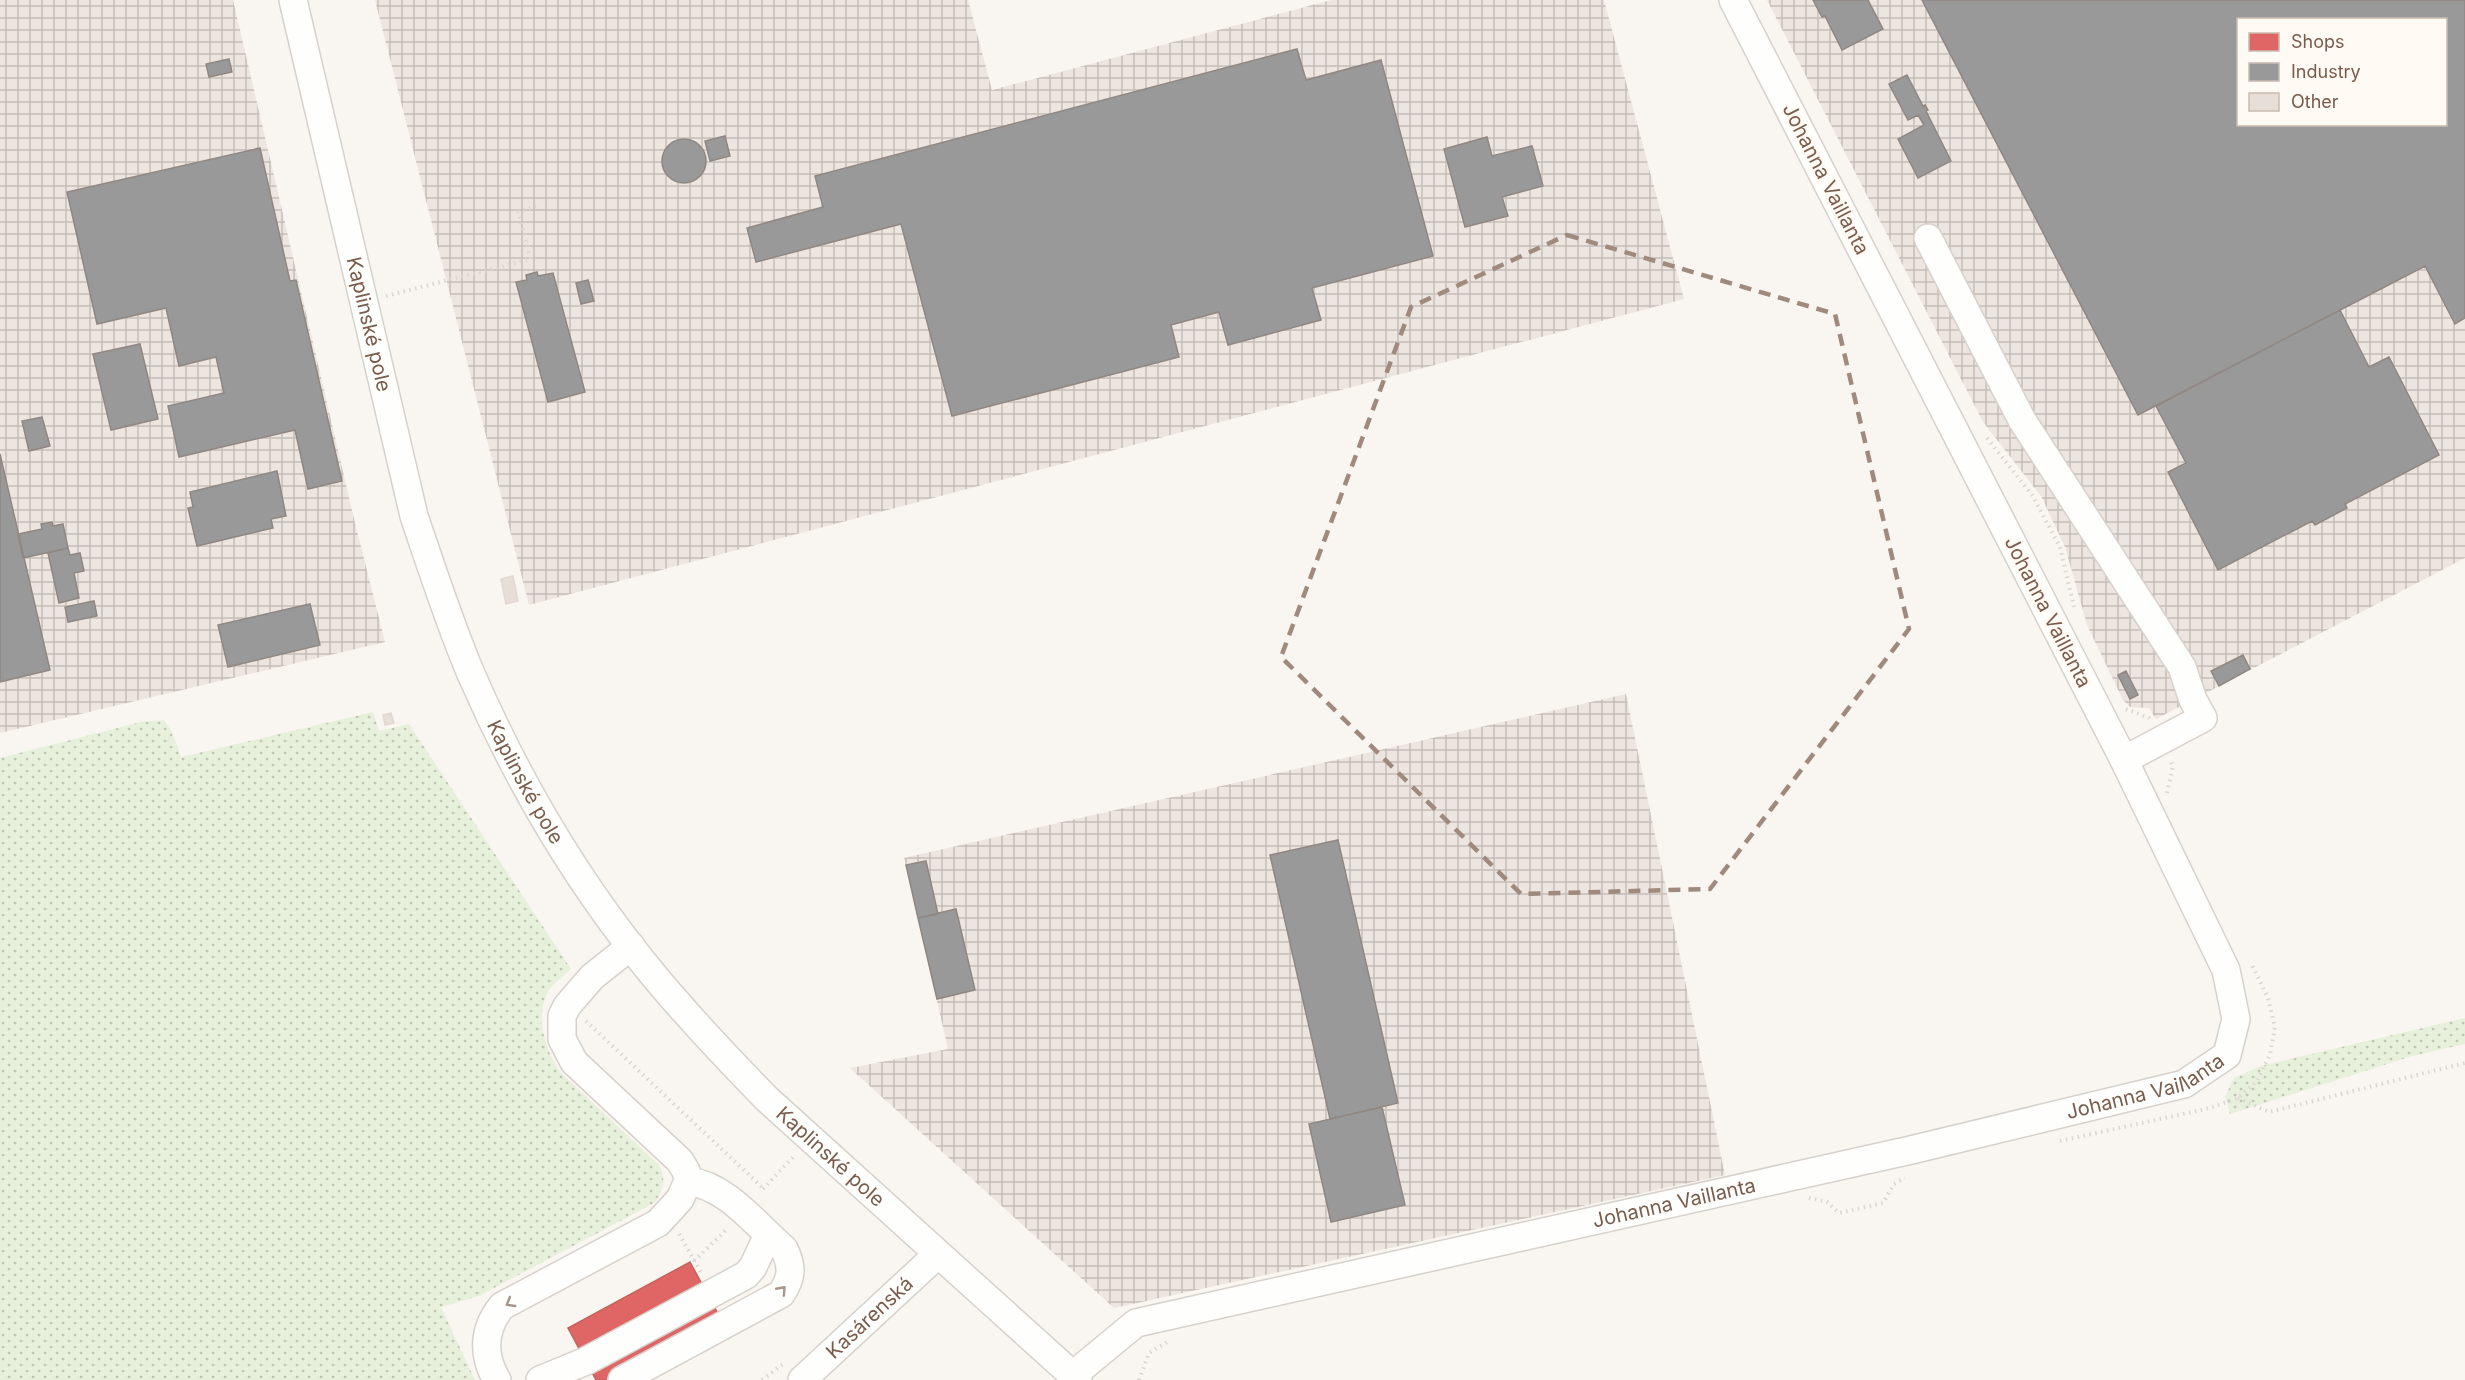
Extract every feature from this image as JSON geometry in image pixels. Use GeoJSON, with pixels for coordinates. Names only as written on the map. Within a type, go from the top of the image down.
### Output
{"type":"FeatureCollection","features":[{"type":"Feature","properties":{"kind":"street","name":"Kaplinské pole"},"geometry":{"type":"LineString","coordinates":[[293,0],[414,516],[438,590],[471,673],[501,737],[557,837],[631,946],[680,1005],[767,1099],[1075,1377]]}},
{"type":"Feature","properties":{"kind":"street","name":"Johanna Vaillanta"},"geometry":{"type":"LineString","coordinates":[[1075,1377],[1136,1323],[1911,1150],[2184,1084],[2227,1055],[2236,1019],[2226,970],[2124,760],[1733,0]]}},
{"type":"Feature","properties":{"kind":"street"},"geometry":{"type":"LineString","coordinates":[[1928,238],[2022,420],[2182,667],[2193,700],[2203,718],[2124,760]]}},
{"type":"Feature","properties":{"kind":"street"},"geometry":{"type":"LineString","coordinates":[[497,1380],[486,1360],[488,1330],[502,1306],[646,1230],[665,1217],[680,1199],[688,1180],[686,1172],[675,1156],[574,1062],[562,1039],[562,1016],[567,1006],[592,977],[631,946]]}},
{"type":"Feature","properties":{"kind":"street"},"geometry":{"type":"LineString","coordinates":[[622,1380],[781,1294],[788,1284],[791,1272],[790,1260],[776,1242],[717,1189],[688,1180]]}},
{"type":"Feature","properties":{"kind":"street"},"geometry":{"type":"LineString","coordinates":[[540,1380],[586,1361],[746,1275],[776,1242]]}},
{"type":"Feature","properties":{"kind":"street"},"geometry":{"type":"LineString","coordinates":[[585,1380],[754,1290],[765,1281],[776,1242]]}},
{"type":"Feature","properties":{"kind":"street","name":"Kasárenská"},"geometry":{"type":"LineString","coordinates":[[802,1380],[938,1255]]}},
{"type":"Feature","properties":{"kind":"path"},"geometry":{"type":"LineString","coordinates":[[363,302],[531,259],[518,212],[537,206]]}},
{"type":"Feature","properties":{"kind":"path"},"geometry":{"type":"LineString","coordinates":[[1981,430],[2032,495],[2060,547],[2075,609]]}},
{"type":"Feature","properties":{"kind":"path"},"geometry":{"type":"LineString","coordinates":[[2123,706],[2130,712],[2150,718],[2173,766],[2167,790],[2169,799]]}},
{"type":"Feature","properties":{"kind":"path"},"geometry":{"type":"LineString","coordinates":[[2050,1143],[2210,1108],[2238,1098],[2257,1081],[2270,1055],[2275,1027],[2268,998],[2247,956]]}},
{"type":"Feature","properties":{"kind":"path"},"geometry":{"type":"LineString","coordinates":[[589,1015],[586,1022],[765,1187],[793,1157]]}},
{"type":"Feature","properties":{"kind":"path"},"geometry":{"type":"LineString","coordinates":[[2238,1098],[2269,1112],[2465,1063]]}},
{"type":"Feature","properties":{"kind":"path"},"geometry":{"type":"LineString","coordinates":[[1798,1201],[1810,1198],[1827,1202],[1839,1214],[1883,1203],[1894,1184],[1914,1173]]}},
{"type":"Feature","properties":{"kind":"path"},"geometry":{"type":"LineString","coordinates":[[665,1217],[682,1239],[712,1293]]}},
{"type":"Feature","properties":{"kind":"path"},"geometry":{"type":"LineString","coordinates":[[1139,1380],[1149,1353],[1173,1339]]}},
{"type":"Feature","properties":{"kind":"highlighted area"},"geometry":{"type":"Polygon","coordinates":[[[1567,235],[1835,314],[1909,629],[1710,889],[1521,894],[1281,657],[1411,307],[1567,235]]]}},
{"type":"Feature","properties":{"kind":"shaded area"},"geometry":{"type":"Polygon","coordinates":[[[0,0],[233,0],[385,642],[0,733],[0,0]]]}},
{"type":"Feature","properties":{"kind":"shaded area"},"geometry":{"type":"Polygon","coordinates":[[[375,0],[968,0],[992,90],[1331,0],[1604,0],[1684,299],[529,605],[375,0]]]}},
{"type":"Feature","properties":{"kind":"shaded area"},"geometry":{"type":"Polygon","coordinates":[[[1767,0],[2465,0],[2465,558],[2156,719],[2149,708],[2130,707],[2123,700],[2087,625],[2065,547],[2041,496],[1983,422],[1767,0]]]}},
{"type":"Feature","properties":{"kind":"shaded area"},"geometry":{"type":"Polygon","coordinates":[[[1626,694],[1725,1175],[1114,1308],[850,1068],[948,1049],[904,858],[1626,694]]]}},
{"type":"Feature","properties":{"kind":"green space"},"geometry":{"type":"Polygon","coordinates":[[[373,712],[379,731],[409,724],[571,969],[553,985],[543,1006],[545,1041],[561,1073],[659,1165],[663,1175],[660,1194],[654,1203],[479,1296],[441,1307],[475,1380],[0,1380],[0,758],[141,722],[164,720],[172,732],[181,757],[373,712]]]}},
{"type":"Feature","properties":{"kind":"green space"},"geometry":{"type":"Polygon","coordinates":[[[2465,1018],[2465,1044],[2412,1056],[2230,1114],[2225,1097],[2234,1078],[2261,1066],[2465,1018]]]}},
{"type":"Feature","properties":{"kind":"building: Shops"},"geometry":{"type":"Polygon","coordinates":[[[690,1262],[729,1334],[643,1380],[596,1380],[568,1328],[690,1262]]]}},
{"type":"Feature","properties":{"kind":"building: Industry"},"geometry":{"type":"Polygon","coordinates":[[[1813,0],[1868,0],[1883,29],[1842,50],[1825,16],[1822,17],[1813,0]]]}},
{"type":"Feature","properties":{"kind":"building: Industry"},"geometry":{"type":"Polygon","coordinates":[[[1922,0],[2465,0],[2465,318],[2455,324],[2425,266],[2138,415],[1922,0]]]}},
{"type":"Feature","properties":{"kind":"building: Industry"},"geometry":{"type":"Polygon","coordinates":[[[1297,49],[1306,80],[1381,60],[1433,256],[1312,288],[1321,320],[1228,345],[1219,312],[1171,325],[1179,357],[952,416],[901,224],[756,262],[747,228],[823,207],[815,176],[1297,49]]]}},
{"type":"Feature","properties":{"kind":"building: Industry"},"geometry":{"type":"Polygon","coordinates":[[[229,59],[232,72],[209,77],[206,64],[229,59]]]}},
{"type":"Feature","properties":{"kind":"building: Industry"},"geometry":{"type":"Polygon","coordinates":[[[1907,75],[1923,106],[1925,105],[1928,110],[1926,111],[1951,161],[1918,178],[1898,139],[1924,125],[1918,115],[1908,120],[1889,84],[1907,75]]]}},
{"type":"Feature","properties":{"kind":"building: Industry"},"geometry":{"type":"Polygon","coordinates":[[[725,136],[730,156],[710,161],[705,141],[725,136]]]}},
{"type":"Feature","properties":{"kind":"building: Industry"},"geometry":{"type":"Polygon","coordinates":[[[1487,137],[1492,156],[1532,146],[1543,186],[1502,197],[1508,216],[1465,227],[1444,149],[1487,137]]]}},
{"type":"Feature","properties":{"kind":"building: Industry"},"geometry":{"type":"Polygon","coordinates":[[[684,139],[700,145],[706,161],[700,177],[684,183],[668,177],[662,161],[668,145],[684,139]]]}},
{"type":"Feature","properties":{"kind":"building: Industry"},"geometry":{"type":"Polygon","coordinates":[[[260,148],[290,281],[296,280],[342,481],[308,489],[295,430],[179,457],[168,406],[224,393],[216,357],[179,366],[166,308],[97,324],[67,192],[260,148]]]}},
{"type":"Feature","properties":{"kind":"building: Industry"},"geometry":{"type":"Polygon","coordinates":[[[537,272],[538,276],[553,273],[585,392],[548,402],[516,282],[527,280],[526,275],[537,272]]]}},
{"type":"Feature","properties":{"kind":"building: Industry"},"geometry":{"type":"Polygon","coordinates":[[[588,280],[594,301],[581,304],[576,283],[588,280]]]}},
{"type":"Feature","properties":{"kind":"building: Industry"},"geometry":{"type":"Polygon","coordinates":[[[2340,310],[2369,367],[2389,357],[2439,455],[2345,504],[2347,508],[2315,525],[2312,521],[2218,570],[2168,472],[2186,463],[2156,406],[2340,310]]]}},
{"type":"Feature","properties":{"kind":"building: Industry"},"geometry":{"type":"Polygon","coordinates":[[[140,344],[158,419],[111,430],[93,354],[140,344]]]}},
{"type":"Feature","properties":{"kind":"building: Industry"},"geometry":{"type":"Polygon","coordinates":[[[42,417],[50,446],[29,451],[22,421],[42,417]]]}},
{"type":"Feature","properties":{"kind":"building: Industry"},"geometry":{"type":"Polygon","coordinates":[[[0,454],[50,670],[0,682],[0,454]]]}},
{"type":"Feature","properties":{"kind":"building: Industry"},"geometry":{"type":"Polygon","coordinates":[[[277,471],[286,516],[271,519],[273,528],[197,546],[188,508],[193,507],[190,492],[277,471]]]}},
{"type":"Feature","properties":{"kind":"building: Industry"},"geometry":{"type":"Polygon","coordinates":[[[52,522],[53,526],[63,524],[68,548],[23,558],[18,534],[42,529],[41,524],[52,522]]]}},
{"type":"Feature","properties":{"kind":"building: Industry"},"geometry":{"type":"Polygon","coordinates":[[[68,548],[70,555],[80,553],[84,571],[74,573],[79,598],[59,603],[48,553],[68,548]]]}},
{"type":"Feature","properties":{"kind":"building: Industry"},"geometry":{"type":"Polygon","coordinates":[[[94,601],[97,616],[68,622],[65,607],[94,601]]]}},
{"type":"Feature","properties":{"kind":"building: Industry"},"geometry":{"type":"Polygon","coordinates":[[[310,604],[320,645],[228,667],[218,625],[310,604]]]}},
{"type":"Feature","properties":{"kind":"building: Industry"},"geometry":{"type":"Polygon","coordinates":[[[2243,655],[2250,669],[2219,686],[2211,671],[2243,655]]]}},
{"type":"Feature","properties":{"kind":"building: Industry"},"geometry":{"type":"Polygon","coordinates":[[[2126,671],[2138,695],[2130,699],[2118,675],[2126,671]]]}},
{"type":"Feature","properties":{"kind":"building: Industry"},"geometry":{"type":"Polygon","coordinates":[[[1338,840],[1398,1103],[1330,1119],[1270,855],[1338,840]]]}},
{"type":"Feature","properties":{"kind":"building: Industry"},"geometry":{"type":"Polygon","coordinates":[[[926,861],[938,914],[918,918],[906,865],[926,861]]]}},
{"type":"Feature","properties":{"kind":"building: Industry"},"geometry":{"type":"Polygon","coordinates":[[[956,909],[975,990],[937,999],[918,918],[956,909]]]}},
{"type":"Feature","properties":{"kind":"building: Industry"},"geometry":{"type":"Polygon","coordinates":[[[1382,1107],[1405,1205],[1331,1222],[1309,1124],[1382,1107]]]}},
{"type":"Feature","properties":{"kind":"building: Other"},"geometry":{"type":"Polygon","coordinates":[[[513,576],[518,601],[506,604],[501,579],[513,576]]]}},
{"type":"Feature","properties":{"kind":"building: Other"},"geometry":{"type":"Polygon","coordinates":[[[391,713],[394,723],[385,725],[383,715],[391,713]]]}}]}
